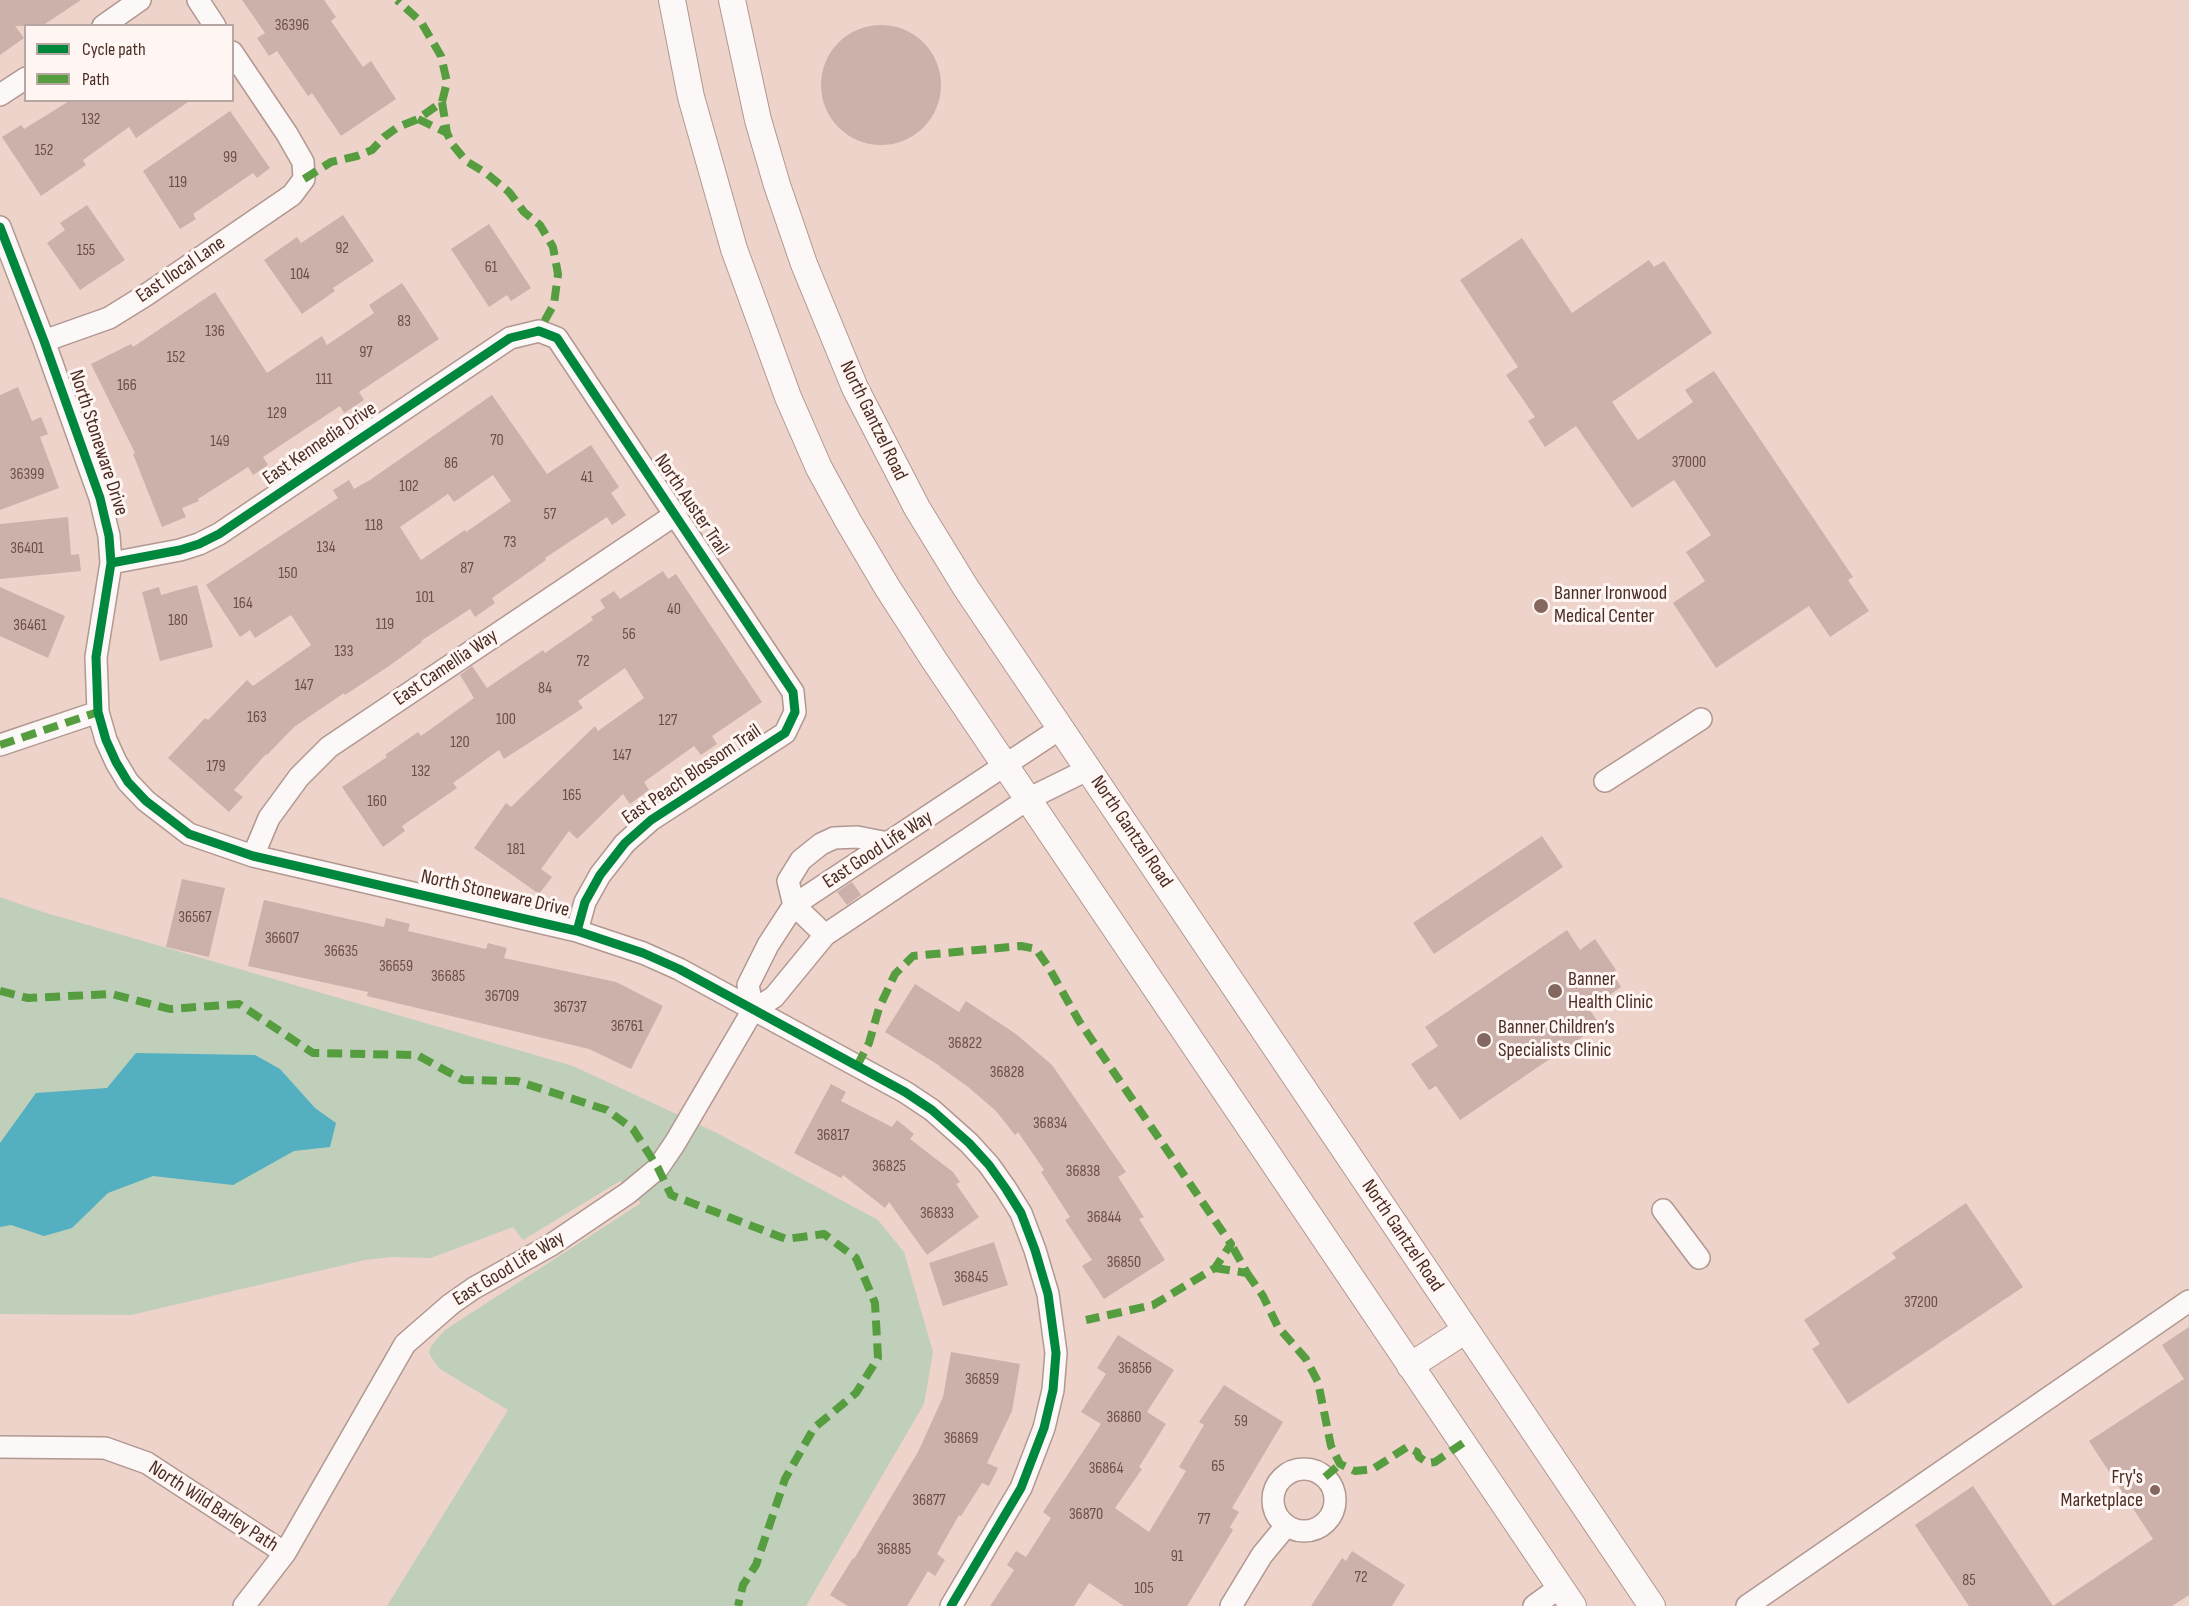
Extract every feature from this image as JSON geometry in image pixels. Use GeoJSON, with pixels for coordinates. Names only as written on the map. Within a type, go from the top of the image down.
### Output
{"type":"FeatureCollection","features":[{"type":"Feature","properties":{"kind":"main road"},"geometry":{"type":"LineString","coordinates":[[672,0],[691,97],[734,249],[788,397],[819,468],[859,540],[922,642],[1567,1596]]}},
{"type":"Feature","properties":{"kind":"main road","name":"North Gantzel Road"},"geometry":{"type":"LineString","coordinates":[[732,0],[758,120],[804,264],[855,388],[917,508],[966,588],[1652,1606]]}},
{"type":"Feature","properties":{"kind":"main road"},"geometry":{"type":"LineString","coordinates":[[1410,1366],[1466,1330]]}},
{"type":"Feature","properties":{"kind":"street"},"geometry":{"type":"LineString","coordinates":[[106,24],[140,0]]}},
{"type":"Feature","properties":{"kind":"street"},"geometry":{"type":"LineString","coordinates":[[198,0],[214,24]]}},
{"type":"Feature","properties":{"kind":"street","name":"East Ilocal Lane"},"geometry":{"type":"LineString","coordinates":[[44,341],[109,318],[146,295],[292,195],[304,179],[303,162],[234,55]]}},
{"type":"Feature","properties":{"kind":"street"},"geometry":{"type":"LineString","coordinates":[[0,95],[24,79]]}},
{"type":"Feature","properties":{"kind":"street","name":"North Stoneware Drive"},"geometry":{"type":"LineString","coordinates":[[0,227],[44,341],[100,498],[109,536],[111,564],[96,657],[98,712],[106,740],[116,762],[128,782],[146,801],[189,834],[253,856],[578,931],[643,953],[679,969],[905,1092],[932,1110],[969,1143],[989,1165],[1021,1213],[1048,1294],[1056,1353],[1053,1390],[1044,1428],[1021,1488],[951,1606]]}},
{"type":"Feature","properties":{"kind":"street","name":"North Auster Trail"},"geometry":{"type":"LineString","coordinates":[[539,331],[557,338],[676,514],[793,692],[795,712]]}},
{"type":"Feature","properties":{"kind":"street","name":"East Kennedia Drive"},"geometry":{"type":"LineString","coordinates":[[111,564],[180,550],[200,544],[219,534],[510,338],[539,331]]}},
{"type":"Feature","properties":{"kind":"street","name":"East Camellia Way"},"geometry":{"type":"LineString","coordinates":[[253,856],[269,818],[299,777],[329,747],[676,514]]}},
{"type":"Feature","properties":{"kind":"street"},"geometry":{"type":"LineString","coordinates":[[0,745],[98,712]]}},
{"type":"Feature","properties":{"kind":"street","name":"East Peach Blossom Trail"},"geometry":{"type":"LineString","coordinates":[[578,931],[585,902],[600,875],[625,843],[651,820],[785,733],[795,712]]}},
{"type":"Feature","properties":{"kind":"street"},"geometry":{"type":"LineString","coordinates":[[1605,781],[1701,719]]}},
{"type":"Feature","properties":{"kind":"street","name":"East Good Life Way"},"geometry":{"type":"LineString","coordinates":[[753,1010],[748,985],[768,945],[794,905],[1061,728]]}},
{"type":"Feature","properties":{"kind":"street","name":"East Good Life Way"},"geometry":{"type":"LineString","coordinates":[[244,1606],[285,1553],[405,1344],[474,1288],[551,1245],[628,1193],[658,1168],[753,1010],[774,998],[825,935],[1028,799],[1089,769]]}},
{"type":"Feature","properties":{"kind":"street"},"geometry":{"type":"LineString","coordinates":[[825,935],[794,905],[788,881],[801,860],[820,844],[834,838],[857,837],[888,843]]}},
{"type":"Feature","properties":{"kind":"street"},"geometry":{"type":"LineString","coordinates":[[1663,1210],[1699,1258]]}},
{"type":"Feature","properties":{"kind":"street"},"geometry":{"type":"LineString","coordinates":[[1747,1606],[2189,1301]]}},
{"type":"Feature","properties":{"kind":"street","name":"North Wild Barley Path"},"geometry":{"type":"LineString","coordinates":[[0,1447],[105,1448],[147,1463],[285,1553]]}},
{"type":"Feature","properties":{"kind":"street"},"geometry":{"type":"LineString","coordinates":[[1231,1606],[1262,1555],[1286,1526]]}},
{"type":"Feature","properties":{"kind":"street"},"geometry":{"type":"LineString","coordinates":[[1534,1606],[1567,1596]]}},
{"type":"Feature","properties":{"kind":"green space"},"geometry":{"type":"Polygon","coordinates":[[[0,897],[43,912],[573,1066],[717,1133],[878,1220],[904,1252],[933,1352],[924,1404],[806,1606],[387,1606],[508,1410],[440,1369],[429,1352],[431,1346],[445,1330],[641,1203],[620,1181],[523,1240],[513,1227],[431,1258],[392,1257],[365,1260],[131,1315],[0,1314],[0,897]]]}},
{"type":"Feature","properties":{"kind":"water"},"geometry":{"type":"Polygon","coordinates":[[[136,1053],[255,1055],[280,1069],[315,1108],[336,1123],[330,1147],[294,1151],[233,1185],[153,1176],[108,1193],[72,1228],[44,1236],[11,1225],[0,1227],[0,1143],[36,1093],[107,1088],[136,1053]]]}},
{"type":"Feature","properties":{"kind":"building"},"geometry":{"type":"Polygon","coordinates":[[[0,0],[81,0],[45,24],[15,26],[24,38],[0,55],[0,0]]]}},
{"type":"Feature","properties":{"kind":"building"},"geometry":{"type":"Polygon","coordinates":[[[242,0],[324,0],[336,17],[331,21],[363,67],[371,61],[396,99],[341,136],[312,93],[308,96],[277,51],[269,56],[257,38],[265,33],[242,0]]]}},
{"type":"Feature","properties":{"kind":"building"},"geometry":{"type":"Polygon","coordinates":[[[881,25],[904,29],[924,42],[937,62],[941,85],[937,108],[924,128],[904,141],[881,145],[858,141],[838,128],[825,108],[821,85],[825,62],[838,42],[858,29],[881,25]]]}},
{"type":"Feature","properties":{"kind":"building"},"geometry":{"type":"Polygon","coordinates":[[[68,102],[188,102],[136,138],[129,127],[83,160],[86,165],[41,196],[2,137],[21,125],[24,129],[68,102]]]}},
{"type":"Feature","properties":{"kind":"building"},"geometry":{"type":"Polygon","coordinates":[[[230,111],[270,168],[257,178],[253,173],[193,214],[196,219],[180,229],[143,171],[230,111]]]}},
{"type":"Feature","properties":{"kind":"building"},"geometry":{"type":"Polygon","coordinates":[[[87,205],[125,260],[80,290],[47,243],[65,230],[60,223],[87,205]]]}},
{"type":"Feature","properties":{"kind":"building"},"geometry":{"type":"Polygon","coordinates":[[[343,215],[374,261],[333,288],[335,291],[302,314],[264,260],[297,237],[301,243],[343,215]]]}},
{"type":"Feature","properties":{"kind":"building"},"geometry":{"type":"Polygon","coordinates":[[[489,224],[531,288],[511,301],[507,295],[489,307],[451,249],[489,224]]]}},
{"type":"Feature","properties":{"kind":"building"},"geometry":{"type":"Polygon","coordinates":[[[1522,238],[1572,313],[1649,260],[1654,267],[1664,261],[1712,333],[1612,402],[1638,440],[1693,402],[1685,390],[1714,371],[1853,577],[1848,580],[1869,611],[1830,637],[1809,606],[1716,668],[1673,603],[1705,581],[1686,552],[1711,535],[1674,480],[1632,508],[1576,426],[1545,447],[1528,421],[1535,417],[1506,375],[1518,367],[1460,280],[1522,238]]]}},
{"type":"Feature","properties":{"kind":"building"},"geometry":{"type":"Polygon","coordinates":[[[402,283],[439,339],[359,392],[364,400],[344,413],[340,406],[263,457],[268,465],[253,475],[248,467],[198,499],[199,501],[182,508],[186,517],[162,527],[133,454],[135,453],[91,364],[131,344],[133,347],[215,292],[267,373],[322,336],[327,345],[374,313],[369,305],[402,283]]]}},
{"type":"Feature","properties":{"kind":"building"},"geometry":{"type":"Polygon","coordinates":[[[18,387],[32,421],[41,417],[48,434],[40,437],[59,488],[0,510],[0,395],[18,387]]]}},
{"type":"Feature","properties":{"kind":"building"},"geometry":{"type":"Polygon","coordinates":[[[492,395],[547,474],[591,445],[619,487],[611,493],[626,515],[612,525],[607,517],[545,558],[546,560],[492,598],[495,603],[475,617],[470,609],[421,641],[389,666],[294,727],[234,790],[243,797],[229,812],[168,758],[205,718],[208,720],[247,680],[253,686],[311,645],[291,615],[255,638],[250,630],[240,637],[206,585],[338,498],[333,490],[349,480],[354,489],[492,395]],[[493,475],[454,502],[448,494],[400,527],[421,560],[511,501],[493,475]]]}},
{"type":"Feature","properties":{"kind":"building"},"geometry":{"type":"Polygon","coordinates":[[[68,517],[71,555],[79,554],[81,571],[0,579],[0,524],[68,517]]]}},
{"type":"Feature","properties":{"kind":"building"},"geometry":{"type":"Polygon","coordinates":[[[663,571],[668,579],[676,574],[762,702],[712,736],[717,744],[701,755],[694,746],[644,782],[649,790],[630,804],[623,794],[577,839],[569,831],[541,869],[552,877],[539,894],[474,848],[506,803],[511,807],[595,726],[598,731],[644,698],[625,668],[578,701],[583,708],[504,759],[499,750],[453,783],[457,788],[402,826],[405,831],[383,847],[342,787],[387,757],[385,755],[418,732],[421,736],[474,698],[460,675],[472,666],[487,688],[543,650],[545,653],[593,620],[591,617],[605,608],[600,600],[614,591],[620,599],[663,571]]]}},
{"type":"Feature","properties":{"kind":"building"},"geometry":{"type":"Polygon","coordinates":[[[197,585],[213,647],[160,661],[142,592],[159,587],[161,595],[197,585]]]}},
{"type":"Feature","properties":{"kind":"building"},"geometry":{"type":"Polygon","coordinates":[[[0,587],[65,616],[48,658],[0,636],[0,587]]]}},
{"type":"Feature","properties":{"kind":"building"},"geometry":{"type":"Polygon","coordinates":[[[1542,836],[1563,867],[1434,954],[1413,923],[1542,836]]]}},
{"type":"Feature","properties":{"kind":"building"},"geometry":{"type":"Polygon","coordinates":[[[182,879],[225,888],[209,957],[166,947],[182,879]]]}},
{"type":"Feature","properties":{"kind":"building"},"geometry":{"type":"Polygon","coordinates":[[[852,882],[861,895],[847,905],[837,892],[852,882]]]}},
{"type":"Feature","properties":{"kind":"building"},"geometry":{"type":"Polygon","coordinates":[[[264,900],[384,927],[386,918],[410,924],[408,931],[486,949],[488,943],[507,948],[504,958],[616,982],[663,1006],[631,1069],[589,1049],[367,996],[368,992],[248,966],[264,900]]]}},
{"type":"Feature","properties":{"kind":"building"},"geometry":{"type":"Polygon","coordinates":[[[1567,930],[1580,950],[1595,939],[1616,970],[1612,973],[1621,987],[1589,1009],[1600,1025],[1460,1120],[1436,1086],[1429,1090],[1411,1064],[1438,1046],[1425,1027],[1567,930]]]}},
{"type":"Feature","properties":{"kind":"building"},"geometry":{"type":"Polygon","coordinates":[[[915,984],[959,1012],[966,1001],[1016,1034],[1052,1065],[1126,1172],[1118,1177],[1144,1217],[1139,1219],[1165,1260],[1104,1299],[1082,1266],[1092,1260],[1065,1220],[1070,1217],[1041,1172],[1044,1170],[1018,1132],[1015,1135],[996,1111],[967,1086],[940,1066],[885,1032],[915,984]]]}},
{"type":"Feature","properties":{"kind":"building"},"geometry":{"type":"Polygon","coordinates":[[[831,1084],[846,1092],[841,1101],[892,1127],[897,1120],[914,1134],[910,1139],[953,1172],[960,1182],[956,1184],[979,1217],[927,1255],[889,1202],[885,1208],[843,1175],[841,1178],[794,1153],[831,1084]]]}},
{"type":"Feature","properties":{"kind":"building"},"geometry":{"type":"Polygon","coordinates":[[[1966,1203],[2023,1287],[1848,1404],[1812,1349],[1820,1344],[1804,1320],[1896,1258],[1892,1253],[1966,1203]]]}},
{"type":"Feature","properties":{"kind":"building"},"geometry":{"type":"Polygon","coordinates":[[[994,1242],[1008,1285],[943,1306],[929,1263],[994,1242]]]}},
{"type":"Feature","properties":{"kind":"building","name":"Fry's Marketplace"},"geometry":{"type":"Polygon","coordinates":[[[2189,1327],[2189,1595],[2172,1606],[2053,1606],[2153,1539],[2089,1441],[2184,1379],[2162,1345],[2189,1327]]]}},
{"type":"Feature","properties":{"kind":"building"},"geometry":{"type":"Polygon","coordinates":[[[1118,1335],[1174,1370],[1147,1412],[1166,1424],[1139,1467],[1142,1469],[1115,1508],[1149,1532],[1186,1471],[1179,1467],[1204,1425],[1199,1422],[1224,1385],[1283,1422],[1232,1508],[1239,1512],[1230,1527],[1233,1530],[1187,1606],[1124,1606],[1089,1583],[1074,1606],[990,1606],[1014,1570],[1007,1565],[1016,1551],[1026,1557],[1051,1518],[1043,1512],[1101,1424],[1081,1412],[1106,1374],[1097,1368],[1118,1335]]]}},
{"type":"Feature","properties":{"kind":"building"},"geometry":{"type":"Polygon","coordinates":[[[951,1352],[1020,1364],[1012,1411],[987,1463],[998,1468],[989,1486],[982,1483],[961,1516],[959,1515],[937,1554],[945,1560],[935,1576],[928,1571],[907,1606],[848,1606],[830,1595],[918,1452],[943,1397],[951,1352]]]}},
{"type":"Feature","properties":{"kind":"building"},"geometry":{"type":"Polygon","coordinates":[[[1973,1486],[2053,1606],[1969,1606],[1915,1525],[1973,1486]]]}},
{"type":"Feature","properties":{"kind":"building"},"geometry":{"type":"Polygon","coordinates":[[[1352,1551],[1405,1585],[1392,1606],[1311,1606],[1342,1558],[1346,1561],[1352,1551]]]}},
{"type":"Feature","properties":{"kind":"marked path"},"geometry":{"type":"LineString","coordinates":[[304,179],[331,162],[372,150],[398,127],[418,119],[442,102],[447,82],[441,56],[421,22],[397,0]]}},
{"type":"Feature","properties":{"kind":"marked path"},"geometry":{"type":"LineString","coordinates":[[442,102],[447,133]]}},
{"type":"Feature","properties":{"kind":"marked path"},"geometry":{"type":"LineString","coordinates":[[418,119],[447,133],[452,144],[466,161],[486,173],[509,192],[524,212],[540,225],[553,247],[558,274],[554,304],[539,331]]}},
{"type":"Feature","properties":{"kind":"marked path"},"geometry":{"type":"LineString","coordinates":[[0,745],[98,712]]}},
{"type":"Feature","properties":{"kind":"marked path"},"geometry":{"type":"LineString","coordinates":[[857,1066],[869,1043],[879,1008],[895,974],[913,956],[1021,946],[1036,949],[1079,1021],[1231,1244],[1215,1268],[1153,1305],[1086,1320]]}},
{"type":"Feature","properties":{"kind":"marked path"},"geometry":{"type":"LineString","coordinates":[[0,991],[28,998],[112,994],[170,1009],[239,1004],[313,1053],[417,1055],[463,1080],[517,1081],[607,1110],[633,1129],[658,1168],[671,1195],[786,1239],[824,1234],[856,1258],[875,1303],[878,1358],[856,1393],[814,1428],[785,1479],[756,1565],[743,1585],[738,1606]]}},
{"type":"Feature","properties":{"kind":"marked path"},"geometry":{"type":"LineString","coordinates":[[1215,1268],[1247,1273],[1231,1244]]}},
{"type":"Feature","properties":{"kind":"marked path"},"geometry":{"type":"LineString","coordinates":[[1247,1273],[1263,1296],[1278,1327],[1306,1359],[1318,1382],[1331,1446],[1340,1464],[1355,1471],[1373,1469],[1407,1447],[1417,1452],[1419,1457],[1428,1463],[1435,1462],[1463,1443]]}},
{"type":"Feature","properties":{"kind":"marked path"},"geometry":{"type":"LineString","coordinates":[[1325,1477],[1340,1464]]}},
{"type":"Feature","properties":{"kind":"cycle path"},"geometry":{"type":"LineString","coordinates":[[0,227],[44,341],[100,498],[109,536],[111,563],[96,657],[98,712],[106,740],[116,762],[128,782],[146,801],[189,834],[253,856],[577,931],[643,953],[679,969],[905,1092],[932,1110],[969,1143],[1006,1189],[1021,1213],[1048,1294],[1056,1353],[1053,1390],[1044,1428],[1021,1488],[951,1606]]}},
{"type":"Feature","properties":{"kind":"cycle path"},"geometry":{"type":"LineString","coordinates":[[111,563],[180,550],[219,534],[510,338],[539,331],[557,338],[793,692],[795,712],[785,733],[651,820],[625,843],[600,875],[585,902],[577,931]]}},
{"type":"Feature","properties":{"kind":"place","name":"Banner Ironwood Medical Center"},"geometry":{"type":"Point","coordinates":[1541,606]}},
{"type":"Feature","properties":{"kind":"place","name":"Banner Health Clinic"},"geometry":{"type":"Point","coordinates":[1555,991]}},
{"type":"Feature","properties":{"kind":"place","name":"Banner Children’s Specialists Clinic"},"geometry":{"type":"Point","coordinates":[1484,1040]}},
{"type":"Feature","properties":{"kind":"place","name":"Fry's Marketplace"},"geometry":{"type":"Point","coordinates":[2155,1490]}}]}
